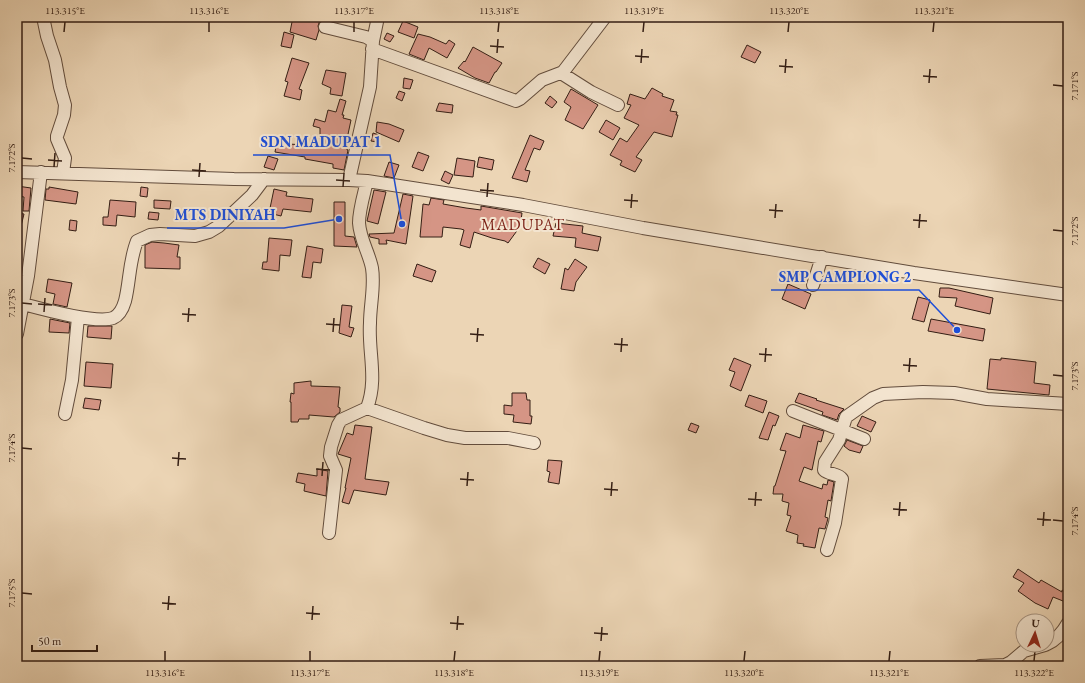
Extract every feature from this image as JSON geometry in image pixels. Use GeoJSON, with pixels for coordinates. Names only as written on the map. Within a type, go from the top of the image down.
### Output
{"type":"FeatureCollection","features":[{"type":"Feature","properties":{"kind":"street"},"geometry":{"type":"LineString","coordinates":[[43,17],[47,36],[55,60],[65,105],[64,115],[57,136],[66,158],[63,173]]}},
{"type":"Feature","properties":{"kind":"street"},"geometry":{"type":"LineString","coordinates":[[349,180],[370,87],[373,45],[378,17]]}},
{"type":"Feature","properties":{"kind":"street"},"geometry":{"type":"LineString","coordinates":[[324,26],[366,37],[373,45],[512,100],[520,99],[542,80],[561,73],[567,68],[605,17]]}},
{"type":"Feature","properties":{"kind":"street"},"geometry":{"type":"LineString","coordinates":[[561,73],[591,92],[618,105]]}},
{"type":"Feature","properties":{"kind":"street"},"geometry":{"type":"LineString","coordinates":[[17,172],[367,181],[523,205],[650,229],[914,273],[1068,295]]}},
{"type":"Feature","properties":{"kind":"street"},"geometry":{"type":"LineString","coordinates":[[17,334],[33,244],[41,172]]}},
{"type":"Feature","properties":{"kind":"street"},"geometry":{"type":"LineString","coordinates":[[23,304],[78,317],[106,319],[114,317],[121,312],[125,300],[133,252],[137,241],[150,235],[160,234],[195,236],[209,232],[219,226],[252,195],[264,179]]}},
{"type":"Feature","properties":{"kind":"street"},"geometry":{"type":"LineString","coordinates":[[329,532],[336,470],[330,456],[331,447],[341,420],[367,408],[372,397],[373,380],[370,324],[373,282],[372,267],[360,232],[359,221],[367,181]]}},
{"type":"Feature","properties":{"kind":"street"},"geometry":{"type":"LineString","coordinates":[[813,285],[822,257]]}},
{"type":"Feature","properties":{"kind":"street"},"geometry":{"type":"LineString","coordinates":[[64,414],[72,380],[78,317]]}},
{"type":"Feature","properties":{"kind":"street"},"geometry":{"type":"LineString","coordinates":[[827,550],[835,523],[842,479],[840,476],[826,473],[824,470],[825,462],[839,440],[846,417],[873,398],[891,393],[954,393],[987,399],[1068,404]]}},
{"type":"Feature","properties":{"kind":"street"},"geometry":{"type":"LineString","coordinates":[[367,408],[447,435],[465,438],[508,438],[534,443]]}},
{"type":"Feature","properties":{"kind":"street"},"geometry":{"type":"LineString","coordinates":[[793,411],[864,439]]}},
{"type":"Feature","properties":{"kind":"street"},"geometry":{"type":"LineString","coordinates":[[1055,640],[1068,623]]}},
{"type":"Feature","properties":{"kind":"street"},"geometry":{"type":"LineString","coordinates":[[980,666],[1005,665],[1022,653]]}},
{"type":"Feature","properties":{"kind":"building"},"geometry":{"type":"Polygon","coordinates":[[[293,17],[321,17],[316,40],[290,32],[293,17]]]}},
{"type":"Feature","properties":{"kind":"building"},"geometry":{"type":"Polygon","coordinates":[[[403,21],[418,27],[414,38],[398,32],[403,21]]]}},
{"type":"Feature","properties":{"kind":"building"},"geometry":{"type":"Polygon","coordinates":[[[284,32],[294,35],[291,48],[281,46],[284,32]]]}},
{"type":"Feature","properties":{"kind":"building"},"geometry":{"type":"Polygon","coordinates":[[[387,33],[394,36],[390,42],[384,39],[387,33]]]}},
{"type":"Feature","properties":{"kind":"building"},"geometry":{"type":"Polygon","coordinates":[[[418,34],[430,37],[446,44],[449,40],[455,44],[447,58],[429,48],[424,60],[409,54],[418,34]]]}},
{"type":"Feature","properties":{"kind":"building"},"geometry":{"type":"Polygon","coordinates":[[[747,45],[761,52],[755,63],[741,57],[747,45]]]}},
{"type":"Feature","properties":{"kind":"building"},"geometry":{"type":"Polygon","coordinates":[[[473,47],[502,63],[489,83],[475,78],[458,68],[464,61],[465,62],[473,47]]]}},
{"type":"Feature","properties":{"kind":"building"},"geometry":{"type":"Polygon","coordinates":[[[292,58],[309,63],[299,89],[302,90],[300,100],[284,96],[288,82],[285,81],[292,58]]]}},
{"type":"Feature","properties":{"kind":"building"},"geometry":{"type":"Polygon","coordinates":[[[326,70],[346,73],[342,96],[330,94],[331,88],[322,84],[326,70]]]}},
{"type":"Feature","properties":{"kind":"building"},"geometry":{"type":"Polygon","coordinates":[[[404,78],[413,80],[410,89],[403,88],[404,78]]]}},
{"type":"Feature","properties":{"kind":"building"},"geometry":{"type":"Polygon","coordinates":[[[652,88],[663,94],[662,96],[674,100],[670,111],[677,112],[676,115],[678,115],[672,137],[654,132],[636,157],[642,160],[635,172],[620,165],[622,161],[610,155],[620,138],[627,142],[639,125],[624,118],[631,105],[627,104],[630,94],[645,99],[652,88]]]}},
{"type":"Feature","properties":{"kind":"building"},"geometry":{"type":"Polygon","coordinates":[[[571,89],[598,105],[583,129],[565,120],[571,107],[564,102],[571,89]]]}},
{"type":"Feature","properties":{"kind":"building"},"geometry":{"type":"Polygon","coordinates":[[[399,91],[405,93],[402,101],[396,98],[399,91]]]}},
{"type":"Feature","properties":{"kind":"building"},"geometry":{"type":"Polygon","coordinates":[[[550,96],[557,102],[552,108],[545,103],[550,96]]]}},
{"type":"Feature","properties":{"kind":"building"},"geometry":{"type":"Polygon","coordinates":[[[340,99],[346,101],[342,115],[344,115],[343,118],[351,120],[347,139],[348,150],[344,170],[333,168],[333,164],[275,152],[277,141],[288,142],[288,144],[320,147],[320,128],[313,126],[315,119],[325,122],[328,110],[336,112],[340,99]]]}},
{"type":"Feature","properties":{"kind":"building"},"geometry":{"type":"Polygon","coordinates":[[[439,103],[453,105],[452,113],[436,111],[439,103]]]}},
{"type":"Feature","properties":{"kind":"building"},"geometry":{"type":"Polygon","coordinates":[[[606,120],[620,128],[613,140],[599,132],[606,120]]]}},
{"type":"Feature","properties":{"kind":"building"},"geometry":{"type":"Polygon","coordinates":[[[377,122],[389,124],[404,130],[399,142],[376,132],[377,122]]]}},
{"type":"Feature","properties":{"kind":"building"},"geometry":{"type":"Polygon","coordinates":[[[373,133],[379,135],[377,142],[371,141],[373,133]]]}},
{"type":"Feature","properties":{"kind":"building"},"geometry":{"type":"Polygon","coordinates":[[[530,135],[544,141],[540,150],[534,148],[525,170],[530,171],[527,182],[512,178],[530,135]]]}},
{"type":"Feature","properties":{"kind":"building"},"geometry":{"type":"Polygon","coordinates":[[[418,152],[429,156],[423,171],[412,167],[418,152]]]}},
{"type":"Feature","properties":{"kind":"building"},"geometry":{"type":"Polygon","coordinates":[[[268,156],[278,159],[274,170],[264,167],[268,156]]]}},
{"type":"Feature","properties":{"kind":"building"},"geometry":{"type":"Polygon","coordinates":[[[479,157],[494,160],[492,170],[477,167],[479,157]]]}},
{"type":"Feature","properties":{"kind":"building"},"geometry":{"type":"Polygon","coordinates":[[[457,158],[475,161],[473,177],[454,175],[457,158]]]}},
{"type":"Feature","properties":{"kind":"building"},"geometry":{"type":"Polygon","coordinates":[[[389,162],[399,165],[394,178],[384,176],[389,162]]]}},
{"type":"Feature","properties":{"kind":"building"},"geometry":{"type":"Polygon","coordinates":[[[445,171],[453,175],[449,184],[441,180],[445,171]]]}},
{"type":"Feature","properties":{"kind":"building"},"geometry":{"type":"Polygon","coordinates":[[[17,186],[31,188],[29,211],[23,211],[24,197],[17,196],[17,186]]]}},
{"type":"Feature","properties":{"kind":"building"},"geometry":{"type":"Polygon","coordinates":[[[49,187],[78,192],[76,204],[45,200],[46,189],[49,189],[49,187]]]}},
{"type":"Feature","properties":{"kind":"building"},"geometry":{"type":"Polygon","coordinates":[[[141,187],[148,188],[147,197],[140,196],[141,187]]]}},
{"type":"Feature","properties":{"kind":"building"},"geometry":{"type":"Polygon","coordinates":[[[274,189],[287,192],[286,196],[313,199],[311,212],[283,209],[281,216],[269,213],[274,189]]]}},
{"type":"Feature","properties":{"kind":"building"},"geometry":{"type":"Polygon","coordinates":[[[374,190],[386,192],[378,224],[367,221],[374,190]]]}},
{"type":"Feature","properties":{"kind":"building"},"geometry":{"type":"Polygon","coordinates":[[[403,194],[413,196],[406,244],[386,240],[387,244],[379,244],[379,239],[370,237],[369,234],[394,233],[403,194]]]}},
{"type":"Feature","properties":{"kind":"building"},"geometry":{"type":"Polygon","coordinates":[[[431,198],[444,200],[443,204],[466,208],[481,210],[481,206],[522,213],[520,228],[508,243],[474,232],[470,248],[460,245],[464,230],[461,229],[443,227],[442,237],[420,237],[423,204],[429,205],[431,198]]]}},
{"type":"Feature","properties":{"kind":"building"},"geometry":{"type":"Polygon","coordinates":[[[110,200],[136,202],[135,217],[117,215],[116,226],[103,225],[103,217],[108,217],[110,200]]]}},
{"type":"Feature","properties":{"kind":"building"},"geometry":{"type":"Polygon","coordinates":[[[154,200],[171,201],[170,209],[154,208],[154,200]]]}},
{"type":"Feature","properties":{"kind":"building"},"geometry":{"type":"Polygon","coordinates":[[[334,202],[345,202],[345,236],[354,237],[357,247],[334,246],[334,202]]]}},
{"type":"Feature","properties":{"kind":"building"},"geometry":{"type":"Polygon","coordinates":[[[149,212],[159,213],[158,220],[148,219],[149,212]]]}},
{"type":"Feature","properties":{"kind":"building"},"geometry":{"type":"Polygon","coordinates":[[[17,213],[24,214],[19,234],[17,234],[17,213]]]}},
{"type":"Feature","properties":{"kind":"building"},"geometry":{"type":"Polygon","coordinates":[[[70,220],[77,221],[76,231],[69,230],[70,220]]]}},
{"type":"Feature","properties":{"kind":"building"},"geometry":{"type":"Polygon","coordinates":[[[556,223],[583,226],[582,233],[601,237],[598,251],[575,247],[576,238],[553,236],[556,223]]]}},
{"type":"Feature","properties":{"kind":"building"},"geometry":{"type":"Polygon","coordinates":[[[269,238],[292,240],[290,256],[280,255],[279,271],[262,269],[263,262],[267,262],[269,238]]]}},
{"type":"Feature","properties":{"kind":"building"},"geometry":{"type":"Polygon","coordinates":[[[152,242],[179,245],[177,257],[180,257],[180,269],[145,268],[145,245],[152,242]]]}},
{"type":"Feature","properties":{"kind":"building"},"geometry":{"type":"Polygon","coordinates":[[[307,246],[323,249],[321,263],[313,262],[311,278],[302,277],[307,246]]]}},
{"type":"Feature","properties":{"kind":"building"},"geometry":{"type":"Polygon","coordinates":[[[538,258],[550,264],[545,274],[533,267],[538,258]]]}},
{"type":"Feature","properties":{"kind":"building"},"geometry":{"type":"Polygon","coordinates":[[[575,259],[587,267],[576,282],[574,291],[561,289],[565,268],[568,270],[575,259]]]}},
{"type":"Feature","properties":{"kind":"building"},"geometry":{"type":"Polygon","coordinates":[[[417,264],[436,271],[432,282],[413,276],[417,264]]]}},
{"type":"Feature","properties":{"kind":"building"},"geometry":{"type":"Polygon","coordinates":[[[795,270],[800,273],[796,281],[790,278],[795,270]]]}},
{"type":"Feature","properties":{"kind":"building"},"geometry":{"type":"Polygon","coordinates":[[[48,279],[72,283],[67,307],[53,304],[55,294],[46,292],[48,279]]]}},
{"type":"Feature","properties":{"kind":"building"},"geometry":{"type":"Polygon","coordinates":[[[788,284],[811,294],[805,309],[782,299],[788,284]]]}},
{"type":"Feature","properties":{"kind":"building"},"geometry":{"type":"Polygon","coordinates":[[[940,288],[949,288],[993,298],[990,314],[955,306],[957,298],[939,297],[940,288]]]}},
{"type":"Feature","properties":{"kind":"building"},"geometry":{"type":"Polygon","coordinates":[[[918,297],[930,300],[924,322],[912,319],[918,297]]]}},
{"type":"Feature","properties":{"kind":"building"},"geometry":{"type":"Polygon","coordinates":[[[342,305],[352,306],[349,327],[354,328],[351,337],[339,333],[342,305]]]}},
{"type":"Feature","properties":{"kind":"building"},"geometry":{"type":"Polygon","coordinates":[[[50,319],[70,323],[69,333],[49,332],[50,319]]]}},
{"type":"Feature","properties":{"kind":"building"},"geometry":{"type":"Polygon","coordinates":[[[931,319],[985,329],[983,341],[928,331],[931,319]]]}},
{"type":"Feature","properties":{"kind":"building"},"geometry":{"type":"Polygon","coordinates":[[[88,326],[112,326],[111,339],[87,337],[88,326]]]}},
{"type":"Feature","properties":{"kind":"building"},"geometry":{"type":"Polygon","coordinates":[[[734,358],[751,365],[741,391],[730,386],[735,372],[729,370],[734,358]]]}},
{"type":"Feature","properties":{"kind":"building"},"geometry":{"type":"Polygon","coordinates":[[[1001,358],[1036,362],[1034,383],[1050,385],[1049,395],[987,389],[990,359],[1001,360],[1001,358]]]}},
{"type":"Feature","properties":{"kind":"building"},"geometry":{"type":"Polygon","coordinates":[[[86,362],[113,364],[111,388],[84,386],[86,362]]]}},
{"type":"Feature","properties":{"kind":"building"},"geometry":{"type":"Polygon","coordinates":[[[311,381],[311,386],[340,387],[338,407],[340,408],[340,412],[334,417],[309,415],[309,419],[299,419],[298,422],[291,422],[290,402],[291,393],[294,394],[294,383],[311,381]]]}},
{"type":"Feature","properties":{"kind":"building"},"geometry":{"type":"Polygon","coordinates":[[[512,393],[526,393],[527,400],[530,400],[530,416],[532,416],[531,424],[513,422],[514,415],[504,414],[504,405],[512,406],[512,393]]]}},
{"type":"Feature","properties":{"kind":"building"},"geometry":{"type":"Polygon","coordinates":[[[799,393],[844,409],[839,414],[837,420],[822,415],[823,412],[795,402],[799,393]]]}},
{"type":"Feature","properties":{"kind":"building"},"geometry":{"type":"Polygon","coordinates":[[[749,395],[767,401],[763,413],[745,406],[749,395]]]}},
{"type":"Feature","properties":{"kind":"building"},"geometry":{"type":"Polygon","coordinates":[[[85,398],[101,400],[99,410],[83,408],[85,398]]]}},
{"type":"Feature","properties":{"kind":"building"},"geometry":{"type":"Polygon","coordinates":[[[769,412],[779,416],[775,426],[773,425],[768,440],[759,438],[769,412]]]}},
{"type":"Feature","properties":{"kind":"building"},"geometry":{"type":"Polygon","coordinates":[[[862,416],[876,422],[871,432],[857,426],[862,416]]]}},
{"type":"Feature","properties":{"kind":"building"},"geometry":{"type":"Polygon","coordinates":[[[691,423],[699,426],[696,433],[688,430],[691,423]]]}},
{"type":"Feature","properties":{"kind":"building"},"geometry":{"type":"Polygon","coordinates":[[[355,425],[372,427],[365,479],[389,482],[386,495],[354,490],[349,504],[342,502],[351,458],[338,454],[347,433],[353,435],[355,425]]]}},
{"type":"Feature","properties":{"kind":"building"},"geometry":{"type":"Polygon","coordinates":[[[803,425],[824,431],[821,442],[818,441],[812,470],[804,467],[799,481],[822,489],[823,484],[827,485],[828,480],[834,482],[831,501],[828,500],[825,517],[828,518],[825,529],[819,528],[815,548],[803,546],[804,544],[797,543],[798,535],[786,531],[791,516],[787,515],[789,503],[782,501],[783,494],[773,494],[774,486],[786,451],[780,450],[786,433],[800,438],[803,425]]]}},
{"type":"Feature","properties":{"kind":"building"},"geometry":{"type":"Polygon","coordinates":[[[847,440],[863,446],[860,453],[849,450],[844,446],[847,440]]]}},
{"type":"Feature","properties":{"kind":"building"},"geometry":{"type":"Polygon","coordinates":[[[548,460],[562,461],[559,484],[548,482],[550,472],[547,471],[548,460]]]}},
{"type":"Feature","properties":{"kind":"building"},"geometry":{"type":"Polygon","coordinates":[[[317,469],[328,471],[326,496],[304,491],[305,484],[296,482],[298,473],[317,476],[317,469]]]}},
{"type":"Feature","properties":{"kind":"building"},"geometry":{"type":"Polygon","coordinates":[[[1018,569],[1039,583],[1041,580],[1062,592],[1062,590],[1068,593],[1068,603],[1053,597],[1048,609],[1035,603],[1018,591],[1024,583],[1013,577],[1018,569]]]}},
{"type":"Feature","properties":{"kind":"place","name":"MTS DINIYAH"},"geometry":{"type":"Point","coordinates":[339,219]}},
{"type":"Feature","properties":{"kind":"place","name":"SDN MADUPAT 1"},"geometry":{"type":"Point","coordinates":[402,224]}},
{"type":"Feature","properties":{"kind":"place","name":"SMP CAMPLONG 2"},"geometry":{"type":"Point","coordinates":[957,330]}},
{"type":"Feature","properties":{"kind":"district","name":"MADUPAT"},"geometry":{"type":"Point","coordinates":[523,224]}}]}
